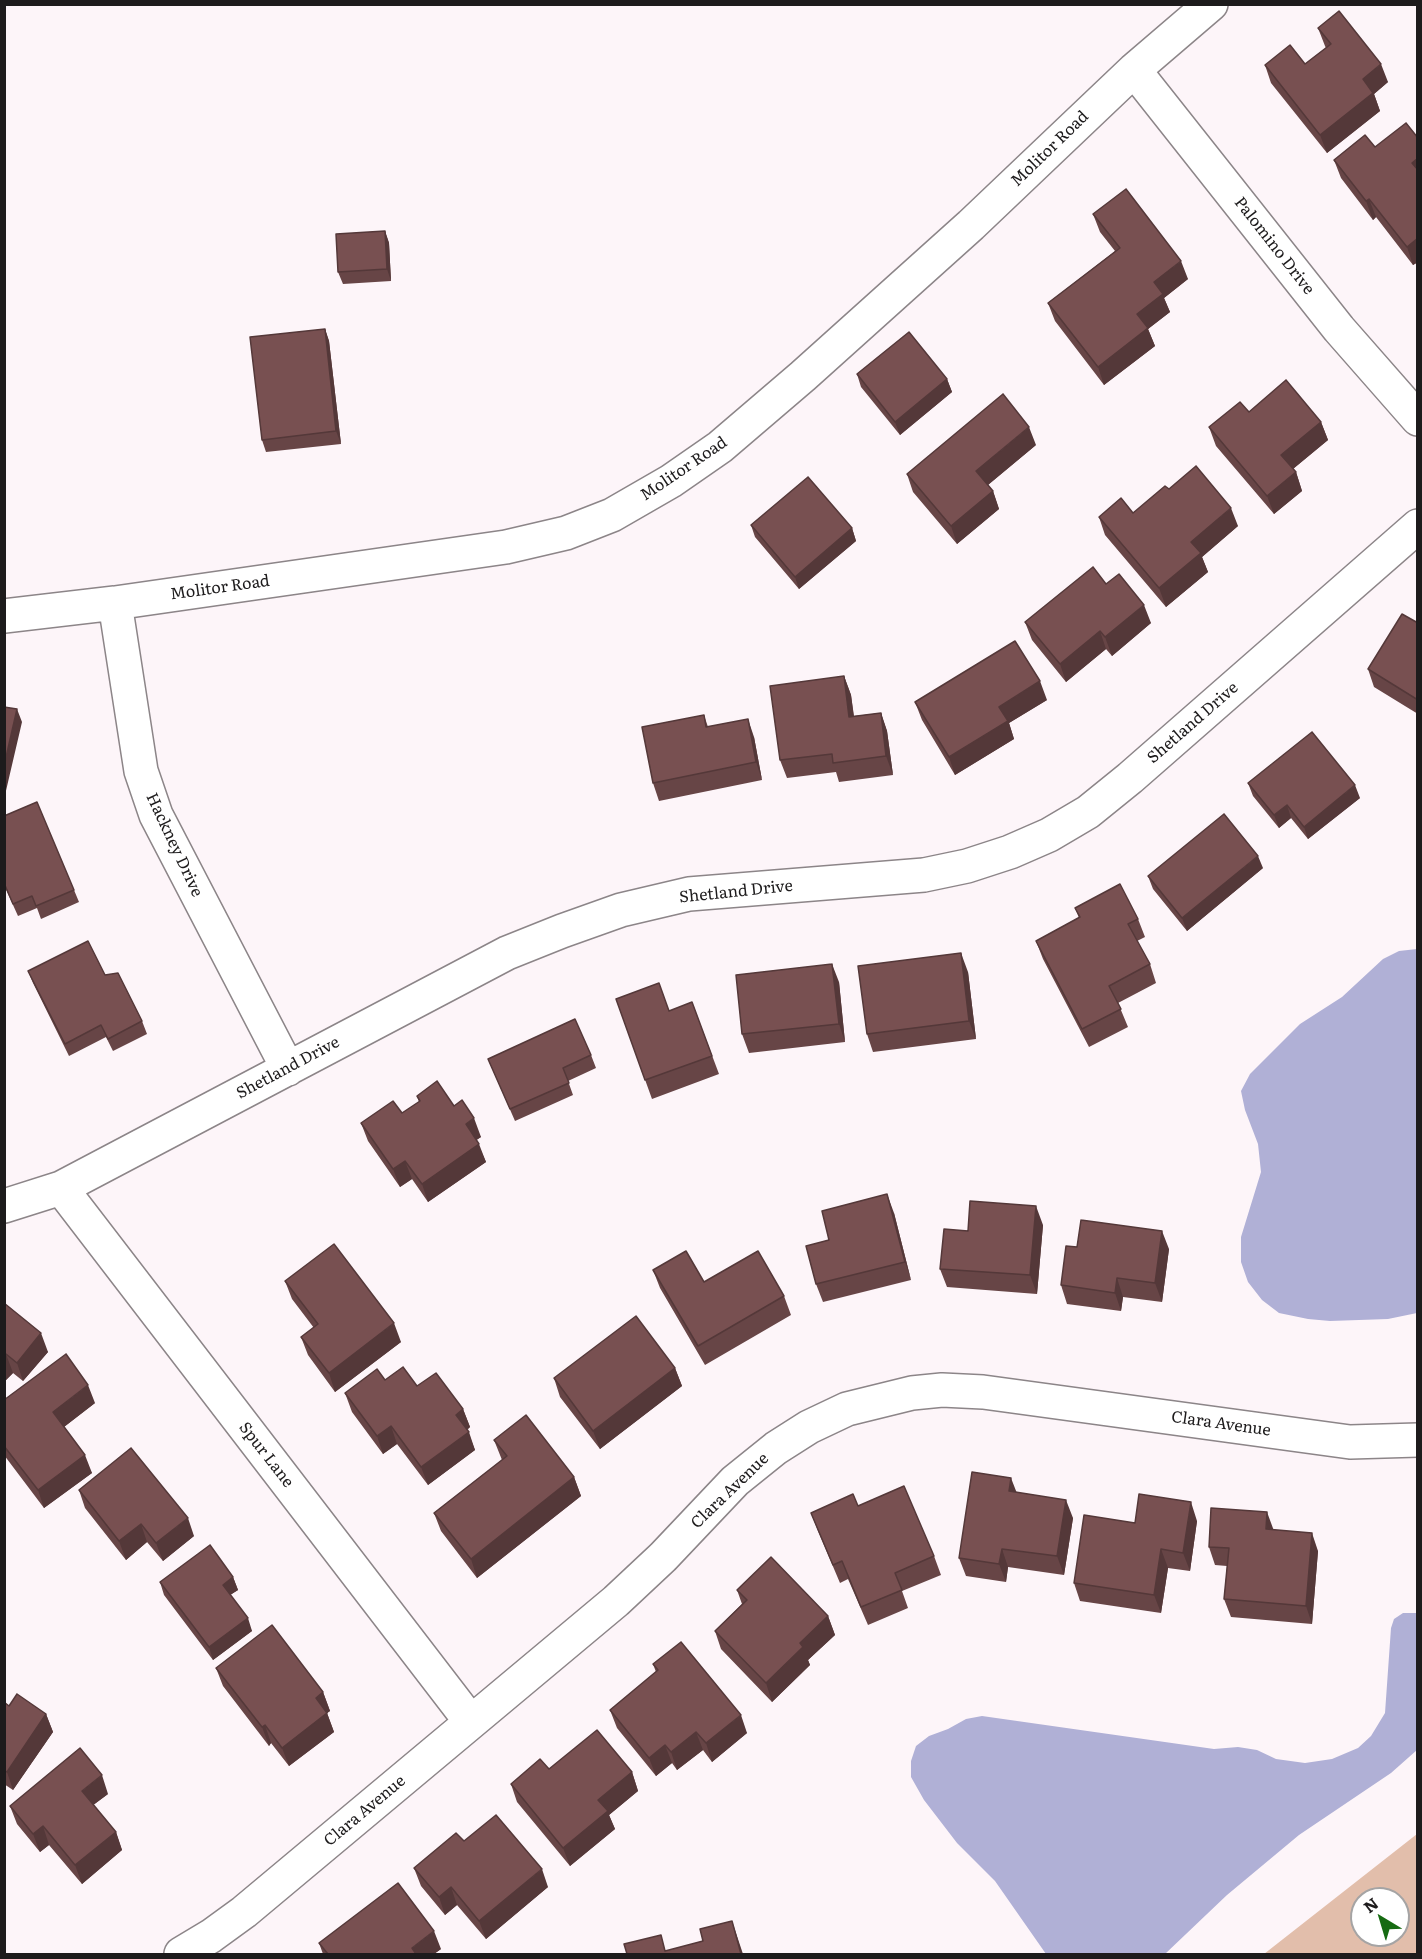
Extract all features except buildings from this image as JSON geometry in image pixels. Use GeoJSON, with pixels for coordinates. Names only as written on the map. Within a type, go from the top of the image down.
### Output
{"type":"FeatureCollection","features":[{"type":"Feature","properties":{"kind":"street","name":"Molitor Road"},"geometry":{"type":"LineString","coordinates":[[4,616],[115,603],[506,547],[566,533],[612,514],[681,474],[720,447],[753,419],[971,225],[1134,70],[1211,4]]}},
{"type":"Feature","properties":{"kind":"street","name":"Palomino Drive"},"geometry":{"type":"LineString","coordinates":[[1134,70],[1339,329],[1418,419]]}},
{"type":"Feature","properties":{"kind":"street","name":"Shetland Drive"},"geometry":{"type":"LineString","coordinates":[[4,1206],[61,1188],[507,953],[621,910],[690,894],[924,875],[967,866],[1010,852],[1049,835],[1088,812],[1130,778],[1418,526]]}},
{"type":"Feature","properties":{"kind":"street","name":"Hackney Drive"},"geometry":{"type":"LineString","coordinates":[[115,603],[141,771],[156,815],[288,1069]]}},
{"type":"Feature","properties":{"kind":"street","name":"Spur Lane"},"geometry":{"type":"LineString","coordinates":[[61,1188],[471,1722]]}},
{"type":"Feature","properties":{"kind":"street","name":"Clara Avenue"},"geometry":{"type":"LineString","coordinates":[[181,1954],[244,1912],[616,1601],[663,1557],[735,1481],[776,1448],[809,1427],[858,1406],[912,1393],[942,1390],[983,1392],[1350,1442],[1418,1440]]}},
{"type":"Feature","properties":{"kind":"shaded area"},"geometry":{"type":"Polygon","coordinates":[[[1417,1834],[1417,1954],[1264,1954],[1417,1834]]]}},
{"type":"Feature","properties":{"kind":"water"},"geometry":{"type":"Polygon","coordinates":[[[1417,949],[1417,1313],[1388,1319],[1330,1321],[1279,1313],[1262,1300],[1248,1282],[1241,1262],[1241,1237],[1261,1172],[1258,1144],[1245,1110],[1241,1091],[1250,1074],[1300,1024],[1342,997],[1383,959],[1399,951],[1417,949]]]}},
{"type":"Feature","properties":{"kind":"water"},"geometry":{"type":"Polygon","coordinates":[[[1403,1613],[1417,1613],[1417,1750],[1391,1773],[1299,1835],[1227,1895],[1165,1954],[1046,1954],[995,1881],[957,1843],[924,1800],[911,1777],[911,1761],[916,1746],[929,1736],[966,1719],[982,1716],[1214,1749],[1238,1747],[1257,1750],[1276,1759],[1305,1763],[1332,1759],[1358,1748],[1371,1736],[1385,1713],[1391,1628],[1394,1619],[1403,1613]]]}}]}
